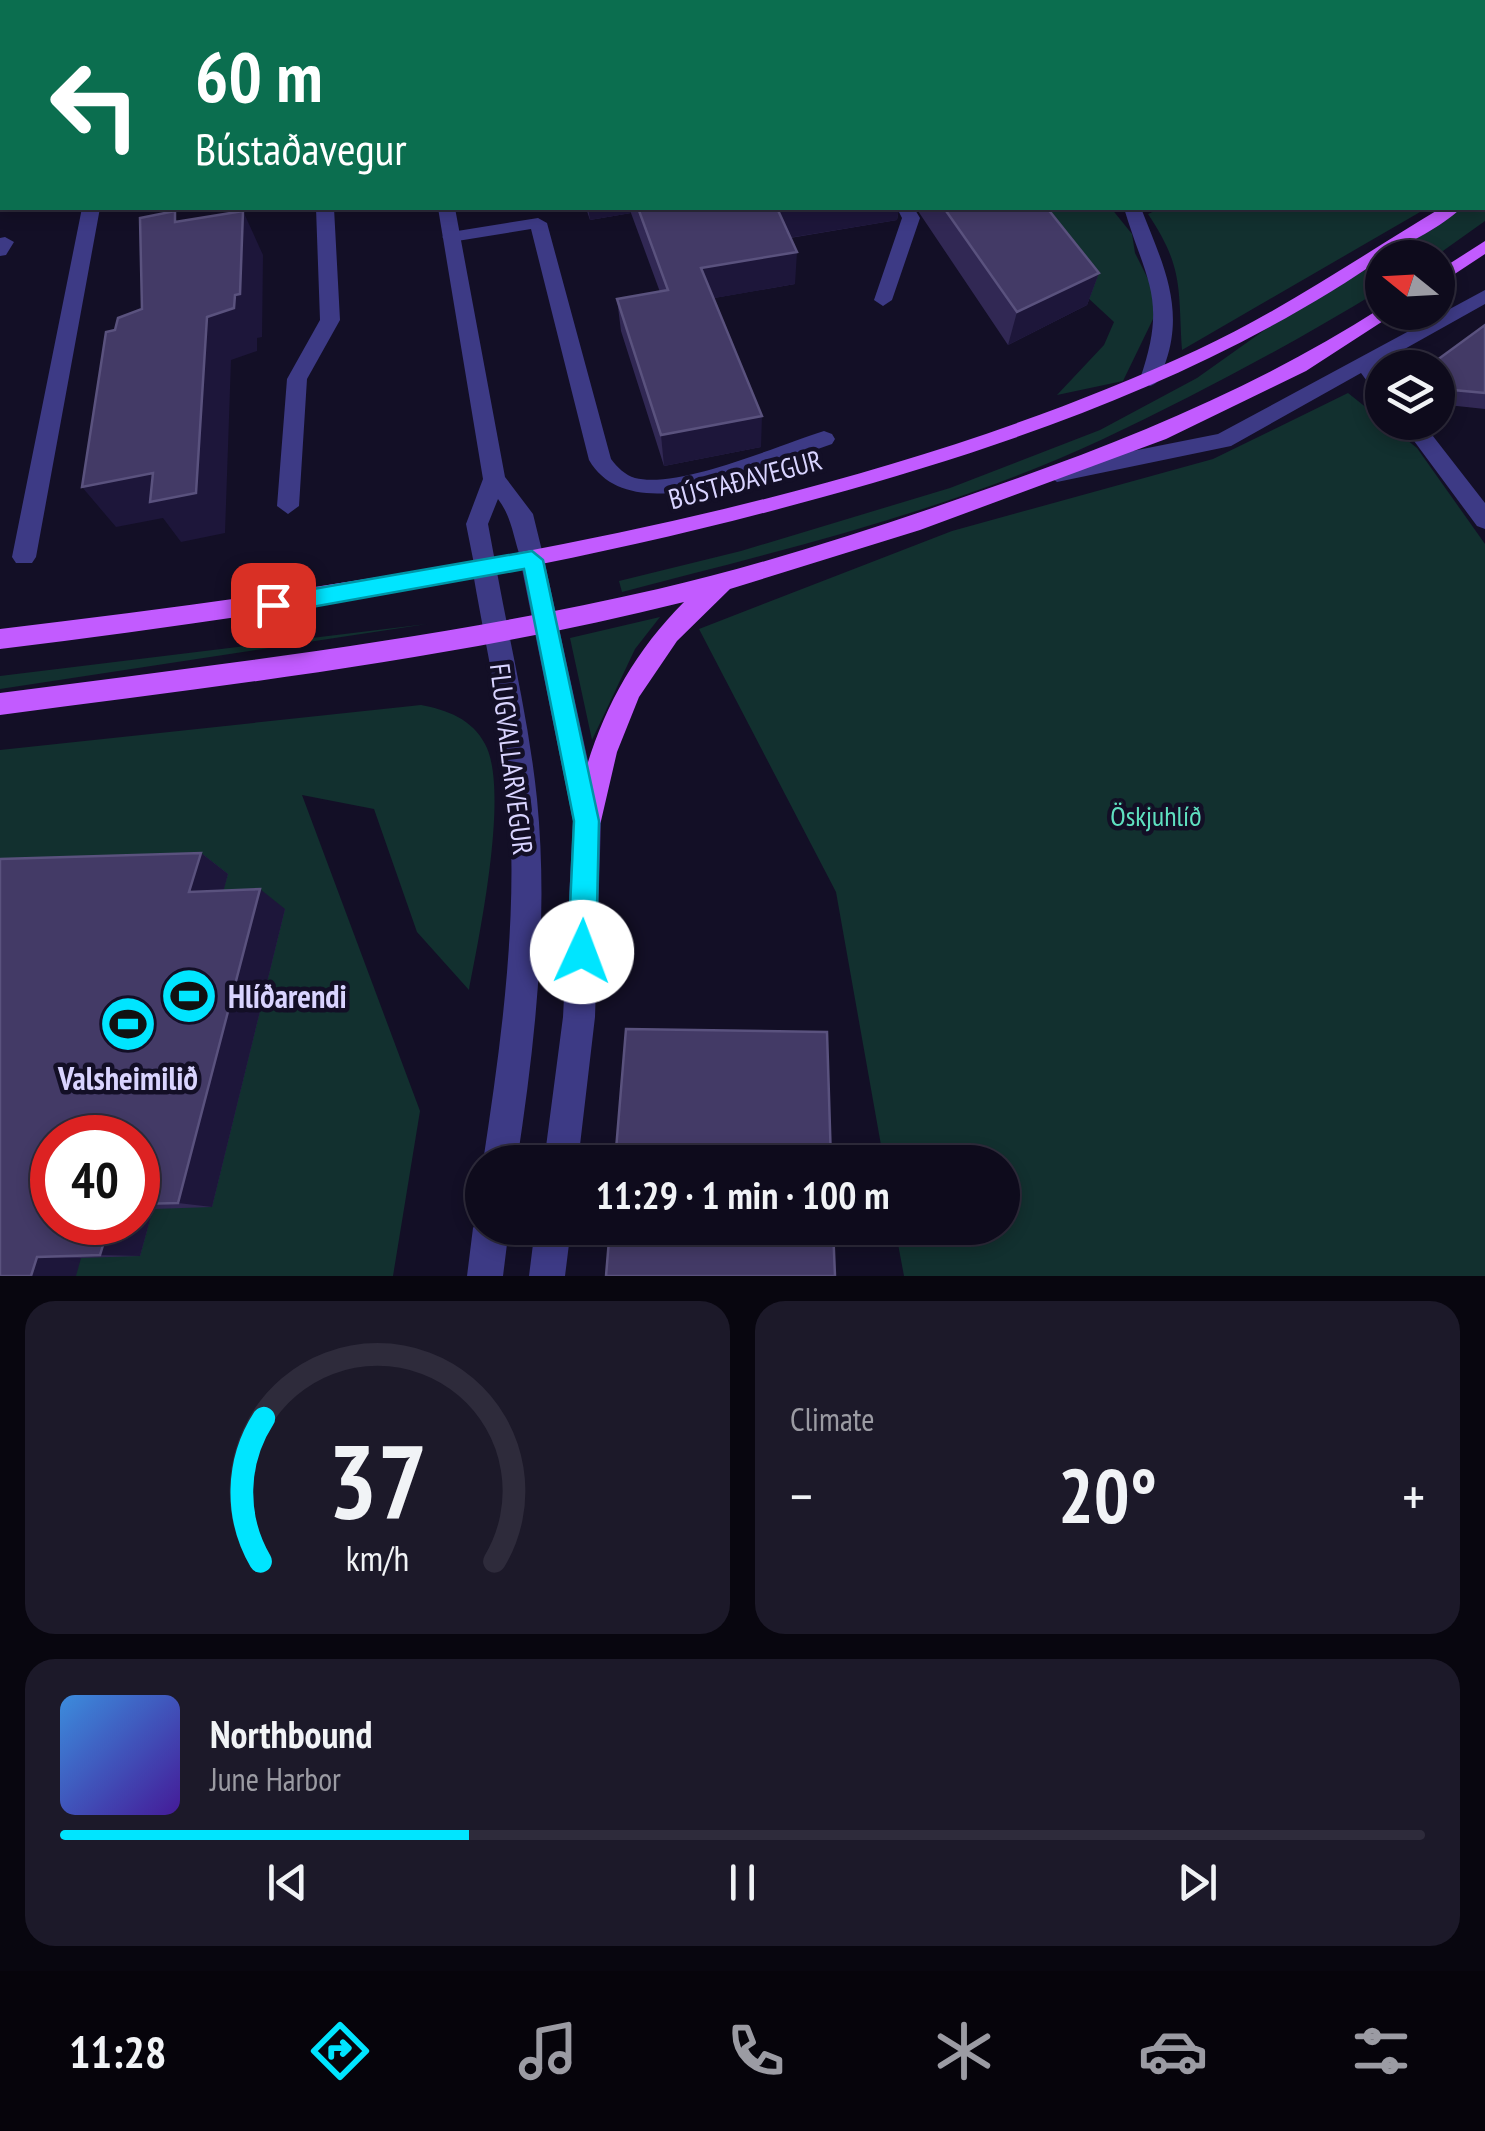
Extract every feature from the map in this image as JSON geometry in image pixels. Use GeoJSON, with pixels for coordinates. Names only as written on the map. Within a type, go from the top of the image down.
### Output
{"type":"FeatureCollection","features":[{"type":"Feature","properties":{"kind":"main road","name":"BÚSTAÐAVEGUR"},"geometry":{"type":"LineString","coordinates":[[0,639],[273,605],[532,560],[671,530],[947,456],[1150,379],[1264,324],[1449,210]]}},
{"type":"Feature","properties":{"kind":"main road"},"geometry":{"type":"LineString","coordinates":[[1455,267],[1485,246]]}},
{"type":"Feature","properties":{"kind":"main road"},"geometry":{"type":"LineString","coordinates":[[0,704],[495,633],[732,578],[864,539],[1052,475],[1141,440],[1295,370],[1365,326]]}},
{"type":"Feature","properties":{"kind":"main road"},"geometry":{"type":"LineString","coordinates":[[586,821],[594,774],[626,691],[673,627],[732,578]]}},
{"type":"Feature","properties":{"kind":"street"},"geometry":{"type":"LineString","coordinates":[[24,557],[91,210]]}},
{"type":"Feature","properties":{"kind":"street"},"geometry":{"type":"LineString","coordinates":[[288,506],[297,379],[330,320],[325,210]]}},
{"type":"Feature","properties":{"kind":"street","name":"FLUGVALLARVEGUR"},"geometry":{"type":"LineString","coordinates":[[446,210],[494,479],[522,514],[586,821],[580,1016],[563,1145]]}},
{"type":"Feature","properties":{"kind":"street"},"geometry":{"type":"LineString","coordinates":[[882,300],[911,218],[907,210]]}},
{"type":"Feature","properties":{"kind":"street"},"geometry":{"type":"LineString","coordinates":[[1133,210],[1166,296],[1161,351],[1150,379]]}},
{"type":"Feature","properties":{"kind":"street"},"geometry":{"type":"LineString","coordinates":[[451,237],[536,215],[600,460],[614,478],[640,487],[672,485],[824,439]]}},
{"type":"Feature","properties":{"kind":"street"},"geometry":{"type":"LineString","coordinates":[[1392,350],[1485,296]]}},
{"type":"Feature","properties":{"kind":"street"},"geometry":{"type":"LineString","coordinates":[[1052,475],[1223,441],[1365,366]]}},
{"type":"Feature","properties":{"kind":"street"},"geometry":{"type":"LineString","coordinates":[[1424,440],[1485,520]]}},
{"type":"Feature","properties":{"kind":"street","name":"FLUGVALLARVEGUR"},"geometry":{"type":"LineString","coordinates":[[494,479],[477,524],[522,798],[527,902],[521,1012],[502,1145]]}},
{"type":"Feature","properties":{"kind":"street"},"geometry":{"type":"LineString","coordinates":[[485,1276],[490,1245]]}},
{"type":"Feature","properties":{"kind":"street"},"geometry":{"type":"LineString","coordinates":[[546,1276],[551,1245]]}},
{"type":"Feature","properties":{"kind":"green space"},"geometry":{"type":"Polygon","coordinates":[[[1018,210],[1113,210],[1132,234],[1135,253],[1152,287],[1154,317],[1123,381],[1057,395],[1104,345],[1114,322],[1087,297],[1018,210]]]}},
{"type":"Feature","properties":{"kind":"green space"},"geometry":{"type":"Polygon","coordinates":[[[1157,210],[1424,210],[1372,240],[1365,240],[1365,244],[1182,350],[1177,279],[1160,233],[1148,214],[1157,210]]]}},
{"type":"Feature","properties":{"kind":"green space"},"geometry":{"type":"Polygon","coordinates":[[[1458,210],[1485,210],[1485,221],[1455,242],[1413,240],[1458,210]]]}},
{"type":"Feature","properties":{"kind":"green space"},"geometry":{"type":"Polygon","coordinates":[[[1365,270],[1365,299],[1208,387],[1101,440],[925,508],[622,592],[619,581],[741,551],[950,488],[1100,430],[1197,378],[1266,329],[1365,270]]]}},
{"type":"Feature","properties":{"kind":"green space","name":"Öskjuhlíð"},"geometry":{"type":"Polygon","coordinates":[[[1348,393],[1365,407],[1365,440],[1407,440],[1417,448],[1485,544],[1485,1276],[904,1276],[898,1245],[1020,1245],[1020,1145],[881,1145],[836,892],[699,629],[952,531],[1213,459],[1348,393]]]}},
{"type":"Feature","properties":{"kind":"green space"},"geometry":{"type":"Polygon","coordinates":[[[660,617],[635,649],[592,740],[570,638],[660,617]]]}},
{"type":"Feature","properties":{"kind":"green space"},"geometry":{"type":"Polygon","coordinates":[[[427,624],[0,689],[0,676],[427,624]]]}},
{"type":"Feature","properties":{"kind":"green space","name":"Hlíðarendi"},"geometry":{"type":"Polygon","coordinates":[[[421,705],[458,717],[473,728],[485,744],[492,766],[494,828],[469,990],[417,932],[374,809],[302,795],[420,1111],[393,1276],[0,1276],[0,750],[421,705]]]}},
{"type":"Feature","properties":{"kind":"building"},"geometry":{"type":"Polygon","coordinates":[[[639,210],[778,210],[797,252],[701,268],[762,416],[661,435],[617,299],[668,290],[639,210]]]}},
{"type":"Feature","properties":{"kind":"building"},"geometry":{"type":"Polygon","coordinates":[[[945,210],[1049,210],[1099,273],[1017,312],[945,210]]]}},
{"type":"Feature","properties":{"kind":"building"},"geometry":{"type":"Polygon","coordinates":[[[175,211],[175,222],[243,211],[240,294],[235,295],[234,308],[207,317],[196,493],[150,502],[153,473],[82,487],[106,332],[115,330],[118,318],[142,309],[140,218],[175,211]]]}},
{"type":"Feature","properties":{"kind":"building"},"geometry":{"type":"Polygon","coordinates":[[[1485,325],[1485,393],[1455,390],[1455,350],[1451,350],[1485,325]]]}},
{"type":"Feature","properties":{"kind":"building","name":"Valsheimilið"},"geometry":{"type":"Polygon","coordinates":[[[201,853],[189,892],[260,889],[178,1203],[160,1203],[160,1115],[30,1115],[30,1245],[103,1245],[100,1255],[37,1257],[31,1276],[0,1276],[0,859],[201,853]]]}},
{"type":"Feature","properties":{"kind":"building"},"geometry":{"type":"Polygon","coordinates":[[[626,1029],[827,1032],[830,1145],[616,1145],[626,1029]]]}},
{"type":"Feature","properties":{"kind":"building"},"geometry":{"type":"Polygon","coordinates":[[[609,1245],[834,1245],[835,1276],[606,1276],[609,1245]]]}},
{"type":"Feature","properties":{"kind":"place","name":"Hlíðarendi"},"geometry":{"type":"Point","coordinates":[189,996]}},
{"type":"Feature","properties":{"kind":"place","name":"Valsheimilið"},"geometry":{"type":"Point","coordinates":[128,1024]}},
{"type":"Feature","properties":{"kind":"route"},"geometry":{"type":"LineString","coordinates":[[273,605],[532,560],[586,821],[582,952]]}}]}
